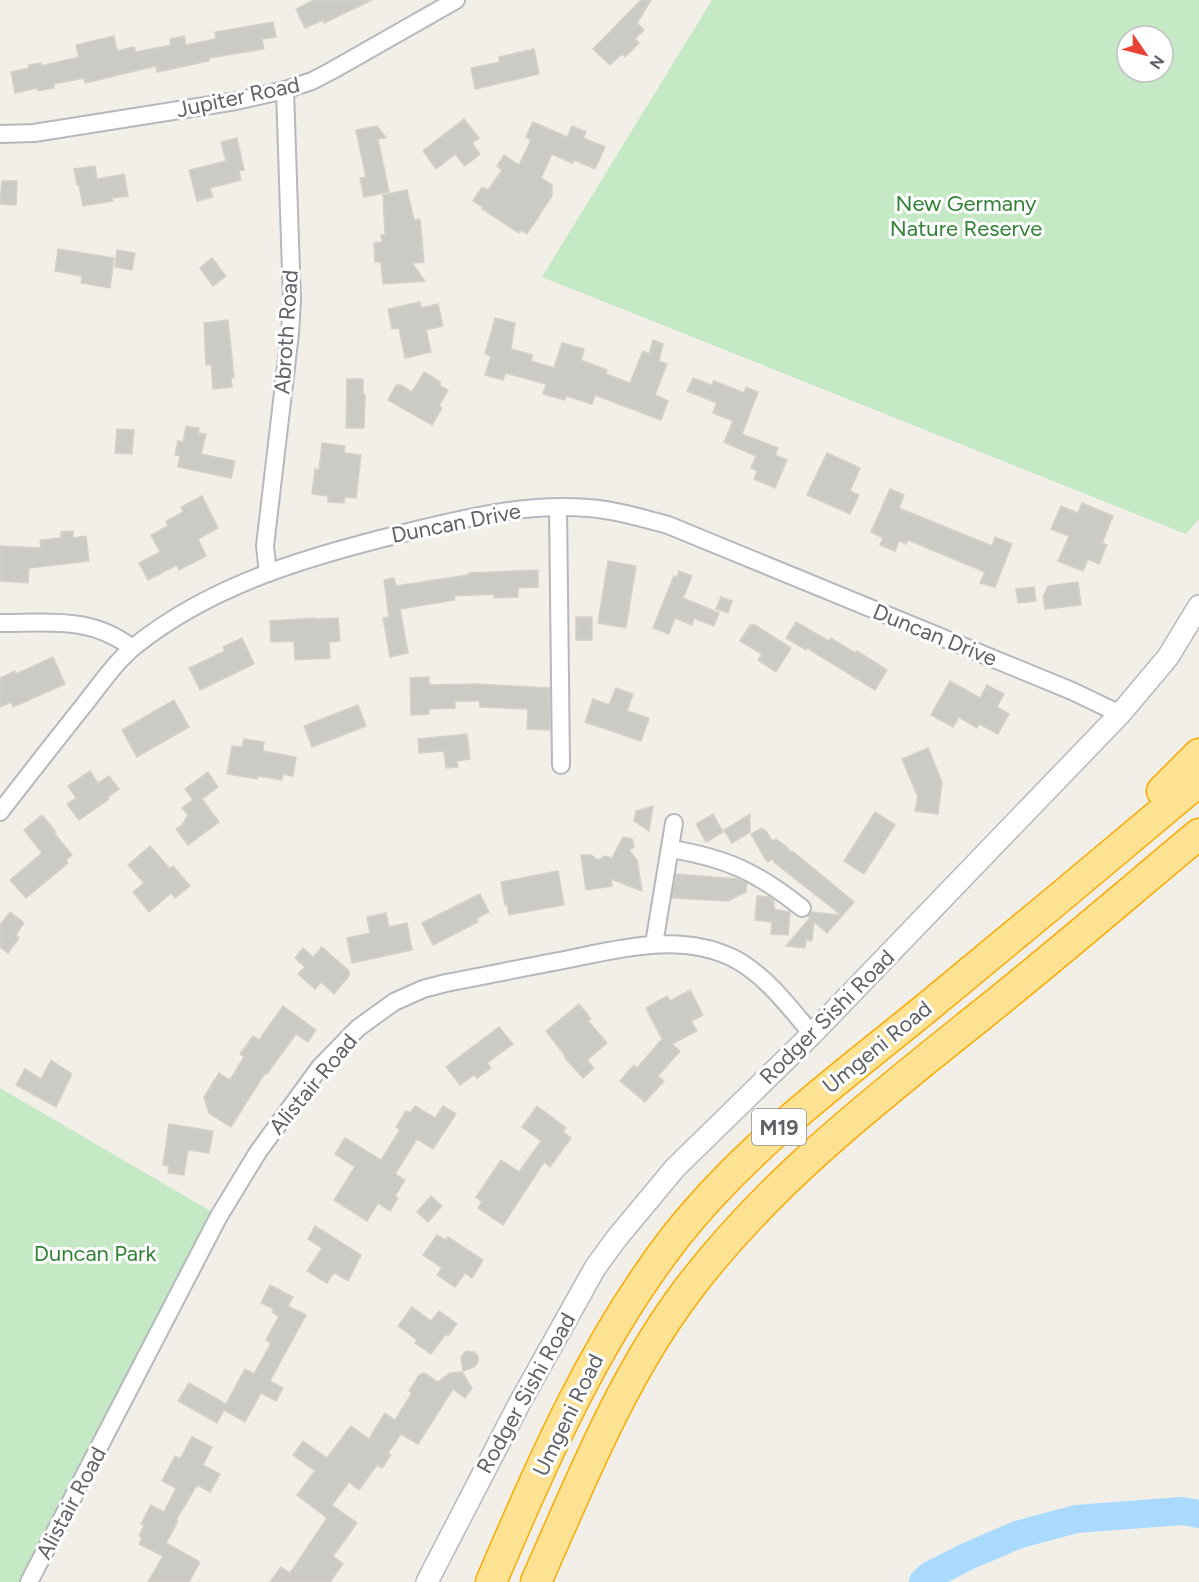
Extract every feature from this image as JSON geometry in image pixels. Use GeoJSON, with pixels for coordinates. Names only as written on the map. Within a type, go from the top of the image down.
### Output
{"type":"FeatureCollection","features":[{"type":"Feature","properties":{"kind":"highway"},"geometry":{"type":"LineString","coordinates":[[928,1006],[1199,754]]}},
{"type":"Feature","properties":{"kind":"highway","name":"Umgeni Road"},"geometry":{"type":"LineString","coordinates":[[491,1582],[574,1396],[627,1305],[677,1236],[713,1193],[775,1130],[1199,781]]}},
{"type":"Feature","properties":{"kind":"highway","name":"Umgeni Road"},"geometry":{"type":"LineString","coordinates":[[536,1582],[608,1423],[631,1380],[684,1295],[718,1251],[758,1207],[809,1158],[884,1094],[1064,949],[1199,834]]}},
{"type":"Feature","properties":{"kind":"highway"},"geometry":{"type":"LineString","coordinates":[[1064,949],[1199,857]]}},
{"type":"Feature","properties":{"kind":"street","name":"Jupiter Road"},"geometry":{"type":"LineString","coordinates":[[0,134],[34,133],[236,101],[285,90],[312,81],[333,70],[456,0]]}},
{"type":"Feature","properties":{"kind":"street","name":"Abroth Road"},"geometry":{"type":"LineString","coordinates":[[268,573],[265,546],[292,301],[285,90]]}},
{"type":"Feature","properties":{"kind":"street"},"geometry":{"type":"LineString","coordinates":[[558,508],[561,765]]}},
{"type":"Feature","properties":{"kind":"street","name":"Duncan Drive"},"geometry":{"type":"LineString","coordinates":[[0,812],[111,670],[132,648],[184,612],[268,573],[331,551],[476,515],[511,509],[588,508],[647,519],[688,532],[1072,691],[1120,714]]}},
{"type":"Feature","properties":{"kind":"street","name":"Rodger Sishi Road"},"geometry":{"type":"LineString","coordinates":[[427,1582],[530,1386],[595,1268],[615,1239],[675,1168],[812,1034],[1120,714],[1168,657],[1199,606]]}},
{"type":"Feature","properties":{"kind":"street"},"geometry":{"type":"LineString","coordinates":[[0,622],[87,625],[102,629],[132,648]]}},
{"type":"Feature","properties":{"kind":"street"},"geometry":{"type":"LineString","coordinates":[[654,944],[674,823]]}},
{"type":"Feature","properties":{"kind":"street"},"geometry":{"type":"LineString","coordinates":[[671,849],[705,855],[735,865],[758,876],[802,908]]}},
{"type":"Feature","properties":{"kind":"street","name":"Alistair Road"},"geometry":{"type":"LineString","coordinates":[[29,1582],[240,1180],[285,1113],[339,1046],[375,1015],[394,1002],[423,989],[591,954],[654,944],[669,944],[705,948],[734,959],[762,979],[812,1034]]}},
{"type":"Feature","properties":{"kind":"green space","name":"New Germany Nature Reserve"},"geometry":{"type":"Polygon","coordinates":[[[712,0],[1199,0],[1199,519],[1186,534],[542,277],[712,0]]]}},
{"type":"Feature","properties":{"kind":"green space","name":"Duncan Park"},"geometry":{"type":"Polygon","coordinates":[[[0,1088],[219,1216],[30,1582],[0,1582],[0,1088]]]}},
{"type":"Feature","properties":{"kind":"building"},"geometry":{"type":"Polygon","coordinates":[[[314,0],[372,0],[324,23],[323,20],[305,28],[296,9],[314,0]]]}},
{"type":"Feature","properties":{"kind":"building"},"geometry":{"type":"Polygon","coordinates":[[[641,0],[651,0],[637,23],[644,30],[635,39],[639,43],[625,57],[622,54],[610,65],[593,49],[641,0]]]}},
{"type":"Feature","properties":{"kind":"building"},"geometry":{"type":"Polygon","coordinates":[[[273,22],[276,37],[262,39],[264,49],[209,58],[209,61],[157,72],[156,66],[85,83],[84,78],[54,84],[54,88],[38,91],[37,88],[15,93],[11,72],[29,68],[28,65],[41,63],[41,66],[79,57],[76,45],[114,36],[117,51],[134,47],[136,52],[171,45],[170,39],[184,36],[186,45],[216,39],[215,32],[273,22]]]}},
{"type":"Feature","properties":{"kind":"building"},"geometry":{"type":"Polygon","coordinates":[[[534,49],[539,74],[475,89],[471,68],[499,62],[499,57],[534,49]]]}},
{"type":"Feature","properties":{"kind":"building"},"geometry":{"type":"Polygon","coordinates":[[[464,119],[479,138],[472,143],[480,154],[465,166],[455,154],[436,169],[423,151],[464,119]]]}},
{"type":"Feature","properties":{"kind":"building"},"geometry":{"type":"Polygon","coordinates":[[[533,122],[567,137],[572,126],[586,132],[583,138],[605,147],[595,169],[574,160],[572,163],[552,154],[541,178],[552,185],[552,196],[527,234],[521,230],[519,233],[473,201],[482,187],[488,190],[502,170],[497,166],[504,155],[519,165],[531,140],[526,137],[533,122]]]}},
{"type":"Feature","properties":{"kind":"building"},"geometry":{"type":"Polygon","coordinates":[[[377,126],[386,138],[378,139],[389,192],[364,197],[360,178],[366,177],[356,130],[377,126]]]}},
{"type":"Feature","properties":{"kind":"building"},"geometry":{"type":"Polygon","coordinates":[[[237,138],[244,170],[239,171],[241,180],[210,188],[213,197],[197,201],[189,170],[226,161],[221,142],[237,138]]]}},
{"type":"Feature","properties":{"kind":"building"},"geometry":{"type":"Polygon","coordinates":[[[95,166],[97,179],[124,174],[128,196],[83,206],[74,169],[95,166]]]}},
{"type":"Feature","properties":{"kind":"building"},"geometry":{"type":"Polygon","coordinates":[[[2,181],[17,181],[16,205],[0,204],[2,181]]]}},
{"type":"Feature","properties":{"kind":"building"},"geometry":{"type":"Polygon","coordinates":[[[407,190],[414,220],[420,219],[424,262],[412,263],[425,281],[383,284],[381,262],[375,262],[374,243],[382,242],[381,235],[385,235],[383,195],[407,190]]]}},
{"type":"Feature","properties":{"kind":"building"},"geometry":{"type":"Polygon","coordinates":[[[58,249],[114,258],[110,288],[81,283],[82,276],[55,271],[58,249]]]}},
{"type":"Feature","properties":{"kind":"building"},"geometry":{"type":"Polygon","coordinates":[[[117,250],[135,253],[132,270],[115,267],[117,250]]]}},
{"type":"Feature","properties":{"kind":"building"},"geometry":{"type":"Polygon","coordinates":[[[212,258],[226,276],[213,286],[200,268],[212,258]]]}},
{"type":"Feature","properties":{"kind":"building"},"geometry":{"type":"Polygon","coordinates":[[[420,302],[421,308],[438,304],[443,326],[426,330],[431,352],[405,358],[399,328],[392,329],[388,309],[420,302]]]}},
{"type":"Feature","properties":{"kind":"building"},"geometry":{"type":"Polygon","coordinates":[[[495,318],[515,323],[511,349],[533,355],[531,361],[554,368],[562,343],[584,349],[581,360],[607,370],[606,374],[630,383],[643,351],[649,354],[653,340],[663,344],[659,361],[667,364],[655,395],[668,401],[661,420],[595,395],[592,404],[566,396],[565,400],[543,394],[546,384],[505,373],[503,380],[485,375],[491,356],[485,354],[495,318]]]}},
{"type":"Feature","properties":{"kind":"building"},"geometry":{"type":"Polygon","coordinates":[[[228,320],[234,377],[231,378],[232,387],[213,389],[211,364],[206,365],[204,323],[228,320]]]}},
{"type":"Feature","properties":{"kind":"building"},"geometry":{"type":"Polygon","coordinates":[[[424,372],[448,390],[439,406],[442,408],[432,425],[388,400],[396,385],[401,385],[412,392],[424,372]]]}},
{"type":"Feature","properties":{"kind":"building"},"geometry":{"type":"Polygon","coordinates":[[[693,378],[711,385],[714,381],[744,393],[746,387],[758,392],[742,434],[778,448],[775,455],[787,460],[775,488],[754,479],[757,471],[751,468],[756,456],[724,442],[733,421],[713,413],[717,403],[687,391],[693,378]]]}},
{"type":"Feature","properties":{"kind":"building"},"geometry":{"type":"Polygon","coordinates":[[[347,379],[363,379],[364,428],[346,428],[347,379]]]}},
{"type":"Feature","properties":{"kind":"building"},"geometry":{"type":"Polygon","coordinates":[[[186,426],[199,428],[198,433],[206,434],[201,454],[235,461],[231,478],[178,467],[180,456],[175,455],[178,441],[183,442],[186,426]]]}},
{"type":"Feature","properties":{"kind":"building"},"geometry":{"type":"Polygon","coordinates":[[[117,429],[134,430],[132,454],[115,453],[117,429]]]}},
{"type":"Feature","properties":{"kind":"building"},"geometry":{"type":"Polygon","coordinates":[[[322,443],[345,446],[344,453],[361,455],[356,498],[345,497],[344,503],[328,502],[328,496],[312,494],[315,469],[319,470],[322,443]]]}},
{"type":"Feature","properties":{"kind":"building"},"geometry":{"type":"Polygon","coordinates":[[[827,453],[860,468],[850,491],[859,495],[850,514],[807,495],[827,453]]]}},
{"type":"Feature","properties":{"kind":"building"},"geometry":{"type":"Polygon","coordinates":[[[890,489],[904,495],[899,508],[992,546],[995,537],[1012,544],[995,587],[980,583],[985,572],[908,540],[906,544],[899,541],[895,551],[880,545],[883,538],[871,532],[890,489]]]}},
{"type":"Feature","properties":{"kind":"building"},"geometry":{"type":"Polygon","coordinates":[[[202,496],[218,528],[198,539],[206,556],[179,570],[177,565],[148,580],[139,563],[160,552],[151,535],[168,526],[166,521],[183,512],[181,507],[202,496]]]}},
{"type":"Feature","properties":{"kind":"building"},"geometry":{"type":"Polygon","coordinates":[[[1082,503],[1113,516],[1102,543],[1107,545],[1099,564],[1088,559],[1083,571],[1058,561],[1069,536],[1051,529],[1061,506],[1078,513],[1082,503]]]}},
{"type":"Feature","properties":{"kind":"building"},"geometry":{"type":"Polygon","coordinates":[[[73,531],[73,538],[86,536],[89,561],[29,568],[28,583],[0,581],[0,546],[41,548],[40,540],[61,538],[61,532],[73,531]]]}},
{"type":"Feature","properties":{"kind":"building"},"geometry":{"type":"Polygon","coordinates":[[[608,561],[636,566],[626,628],[598,623],[608,561]]]}},
{"type":"Feature","properties":{"kind":"building"},"geometry":{"type":"Polygon","coordinates":[[[538,570],[538,587],[518,588],[518,597],[494,598],[494,594],[454,596],[455,600],[400,609],[408,653],[390,657],[383,618],[389,617],[384,580],[394,578],[396,586],[468,575],[468,573],[538,570]]]}},
{"type":"Feature","properties":{"kind":"building"},"geometry":{"type":"Polygon","coordinates":[[[679,571],[692,576],[683,598],[719,613],[714,626],[694,618],[692,625],[675,618],[669,634],[653,628],[674,576],[677,577],[679,571]]]}},
{"type":"Feature","properties":{"kind":"building"},"geometry":{"type":"Polygon","coordinates":[[[1078,582],[1081,605],[1045,609],[1043,597],[1048,586],[1078,582]]]}},
{"type":"Feature","properties":{"kind":"building"},"geometry":{"type":"Polygon","coordinates":[[[1034,587],[1036,601],[1018,603],[1016,589],[1034,587]]]}},
{"type":"Feature","properties":{"kind":"building"},"geometry":{"type":"Polygon","coordinates":[[[721,597],[732,601],[728,613],[716,609],[721,597]]]}},
{"type":"Feature","properties":{"kind":"building"},"geometry":{"type":"Polygon","coordinates":[[[576,617],[592,617],[592,640],[576,640],[576,617]]]}},
{"type":"Feature","properties":{"kind":"building"},"geometry":{"type":"Polygon","coordinates":[[[338,618],[340,641],[329,642],[330,658],[295,660],[294,641],[271,642],[270,621],[338,618]]]}},
{"type":"Feature","properties":{"kind":"building"},"geometry":{"type":"Polygon","coordinates":[[[796,622],[829,641],[831,638],[855,653],[857,651],[887,670],[875,690],[807,648],[806,650],[786,638],[796,622]]]}},
{"type":"Feature","properties":{"kind":"building"},"geometry":{"type":"Polygon","coordinates":[[[750,625],[755,625],[791,648],[776,672],[758,660],[762,654],[740,641],[750,625]]]}},
{"type":"Feature","properties":{"kind":"building"},"geometry":{"type":"Polygon","coordinates":[[[242,638],[254,664],[200,690],[189,668],[225,651],[223,647],[242,638]]]}},
{"type":"Feature","properties":{"kind":"building"},"geometry":{"type":"Polygon","coordinates":[[[53,657],[65,684],[13,707],[11,702],[0,707],[0,678],[15,671],[16,674],[53,657]]]}},
{"type":"Feature","properties":{"kind":"building"},"geometry":{"type":"Polygon","coordinates":[[[429,677],[429,685],[475,684],[550,688],[550,730],[527,729],[528,709],[480,707],[480,701],[455,701],[455,708],[429,709],[429,714],[411,715],[410,678],[429,677]]]}},
{"type":"Feature","properties":{"kind":"building"},"geometry":{"type":"Polygon","coordinates":[[[950,681],[980,698],[987,685],[1004,694],[997,707],[1009,714],[998,734],[979,724],[977,728],[959,717],[953,727],[931,715],[950,681]]]}},
{"type":"Feature","properties":{"kind":"building"},"geometry":{"type":"Polygon","coordinates":[[[616,688],[633,694],[627,711],[649,718],[641,741],[585,722],[593,699],[609,705],[616,688]]]}},
{"type":"Feature","properties":{"kind":"building"},"geometry":{"type":"Polygon","coordinates":[[[174,700],[189,727],[137,757],[122,730],[174,700]]]}},
{"type":"Feature","properties":{"kind":"building"},"geometry":{"type":"Polygon","coordinates":[[[358,705],[366,726],[312,747],[304,726],[358,705]]]}},
{"type":"Feature","properties":{"kind":"building"},"geometry":{"type":"Polygon","coordinates":[[[467,734],[470,759],[457,761],[458,767],[446,768],[444,751],[419,753],[418,739],[467,734]]]}},
{"type":"Feature","properties":{"kind":"building"},"geometry":{"type":"Polygon","coordinates":[[[244,739],[264,742],[263,751],[296,757],[293,776],[283,774],[282,780],[227,774],[232,746],[242,747],[244,739]]]}},
{"type":"Feature","properties":{"kind":"building"},"geometry":{"type":"Polygon","coordinates":[[[928,748],[942,782],[938,814],[915,811],[918,797],[902,759],[928,748]]]}},
{"type":"Feature","properties":{"kind":"building"},"geometry":{"type":"Polygon","coordinates":[[[90,771],[98,783],[109,776],[119,789],[79,820],[67,804],[76,798],[68,786],[90,771]]]}},
{"type":"Feature","properties":{"kind":"building"},"geometry":{"type":"Polygon","coordinates":[[[208,772],[218,787],[202,799],[219,822],[188,845],[176,829],[182,825],[188,815],[182,808],[193,800],[185,789],[208,772]]]}},
{"type":"Feature","properties":{"kind":"building"},"geometry":{"type":"Polygon","coordinates":[[[653,806],[649,831],[634,821],[636,811],[653,806]]]}},
{"type":"Feature","properties":{"kind":"building"},"geometry":{"type":"Polygon","coordinates":[[[875,812],[895,825],[864,874],[844,861],[875,812]]]}},
{"type":"Feature","properties":{"kind":"building"},"geometry":{"type":"Polygon","coordinates":[[[713,814],[723,832],[706,842],[696,824],[713,814]]]}},
{"type":"Feature","properties":{"kind":"building"},"geometry":{"type":"Polygon","coordinates":[[[750,814],[750,832],[732,843],[724,830],[750,814]]]}},
{"type":"Feature","properties":{"kind":"building"},"geometry":{"type":"Polygon","coordinates":[[[42,815],[72,855],[66,860],[68,863],[26,898],[10,880],[42,853],[24,830],[42,815]]]}},
{"type":"Feature","properties":{"kind":"building"},"geometry":{"type":"Polygon","coordinates":[[[762,828],[772,841],[776,839],[787,847],[790,852],[792,851],[854,902],[827,933],[814,922],[812,941],[806,940],[805,948],[786,946],[810,918],[808,916],[811,912],[841,915],[775,863],[773,859],[767,862],[751,834],[762,828]]]}},
{"type":"Feature","properties":{"kind":"building"},"geometry":{"type":"Polygon","coordinates":[[[623,837],[632,839],[634,847],[629,850],[637,860],[642,891],[611,879],[612,886],[586,890],[581,855],[591,855],[598,860],[605,856],[612,858],[623,837]]]}},
{"type":"Feature","properties":{"kind":"building"},"geometry":{"type":"Polygon","coordinates":[[[150,846],[170,869],[173,866],[190,886],[175,898],[171,893],[149,912],[133,892],[144,883],[128,865],[150,846]]]}},
{"type":"Feature","properties":{"kind":"building"},"geometry":{"type":"Polygon","coordinates":[[[558,871],[564,905],[509,915],[501,882],[558,871]]]}},
{"type":"Feature","properties":{"kind":"building"},"geometry":{"type":"Polygon","coordinates":[[[676,874],[738,879],[747,883],[746,892],[728,901],[672,898],[676,874]]]}},
{"type":"Feature","properties":{"kind":"building"},"geometry":{"type":"Polygon","coordinates":[[[480,894],[489,912],[476,919],[478,922],[433,945],[422,923],[480,894]]]}},
{"type":"Feature","properties":{"kind":"building"},"geometry":{"type":"Polygon","coordinates":[[[757,896],[770,897],[774,901],[774,909],[790,912],[788,935],[771,934],[772,922],[755,920],[757,896]]]}},
{"type":"Feature","properties":{"kind":"building"},"geometry":{"type":"Polygon","coordinates":[[[10,912],[24,923],[16,935],[19,938],[8,953],[0,947],[0,925],[10,912]]]}},
{"type":"Feature","properties":{"kind":"building"},"geometry":{"type":"Polygon","coordinates":[[[386,913],[389,927],[407,923],[412,950],[352,963],[347,938],[370,933],[367,917],[386,913]]]}},
{"type":"Feature","properties":{"kind":"building"},"geometry":{"type":"Polygon","coordinates":[[[322,947],[349,971],[349,976],[334,994],[321,982],[315,989],[298,974],[305,967],[295,958],[303,948],[313,957],[322,947]]]}},
{"type":"Feature","properties":{"kind":"building"},"geometry":{"type":"Polygon","coordinates":[[[690,990],[703,1015],[691,1021],[697,1031],[672,1044],[680,1051],[658,1076],[664,1081],[645,1102],[620,1081],[634,1065],[637,1068],[662,1039],[646,1008],[667,996],[670,1001],[690,990]]]}},
{"type":"Feature","properties":{"kind":"building"},"geometry":{"type":"Polygon","coordinates":[[[579,1004],[591,1019],[588,1021],[607,1043],[587,1060],[594,1068],[583,1078],[546,1031],[579,1004]]]}},
{"type":"Feature","properties":{"kind":"building"},"geometry":{"type":"Polygon","coordinates":[[[283,1006],[316,1030],[308,1042],[296,1034],[267,1074],[265,1073],[231,1127],[209,1113],[204,1097],[219,1073],[230,1080],[244,1057],[240,1054],[253,1036],[259,1040],[283,1006]]]}},
{"type":"Feature","properties":{"kind":"building"},"geometry":{"type":"Polygon","coordinates":[[[499,1027],[513,1044],[487,1063],[491,1068],[477,1078],[474,1075],[460,1085],[446,1067],[499,1027]]]}},
{"type":"Feature","properties":{"kind":"building"},"geometry":{"type":"Polygon","coordinates":[[[51,1060],[72,1074],[56,1107],[16,1085],[25,1069],[41,1079],[51,1060]]]}},
{"type":"Feature","properties":{"kind":"building"},"geometry":{"type":"Polygon","coordinates":[[[415,1106],[435,1118],[443,1106],[456,1114],[433,1149],[417,1139],[395,1174],[405,1180],[395,1196],[398,1198],[390,1211],[378,1203],[367,1221],[334,1200],[355,1167],[335,1154],[345,1138],[381,1160],[400,1130],[396,1127],[406,1111],[410,1113],[415,1106]]]}},
{"type":"Feature","properties":{"kind":"building"},"geometry":{"type":"Polygon","coordinates":[[[537,1106],[566,1128],[563,1132],[571,1138],[550,1167],[544,1162],[503,1225],[478,1208],[482,1202],[476,1197],[501,1160],[519,1172],[541,1141],[522,1127],[537,1106]]]}},
{"type":"Feature","properties":{"kind":"building"},"geometry":{"type":"Polygon","coordinates":[[[169,1124],[213,1131],[209,1153],[188,1150],[184,1175],[168,1173],[169,1166],[163,1165],[169,1124]]]}},
{"type":"Feature","properties":{"kind":"building"},"geometry":{"type":"Polygon","coordinates":[[[431,1196],[442,1206],[428,1222],[417,1212],[431,1196]]]}},
{"type":"Feature","properties":{"kind":"building"},"geometry":{"type":"Polygon","coordinates":[[[315,1226],[361,1255],[348,1281],[334,1272],[327,1283],[307,1271],[322,1248],[308,1239],[315,1226]]]}},
{"type":"Feature","properties":{"kind":"building"},"geometry":{"type":"Polygon","coordinates":[[[437,1235],[445,1240],[448,1237],[483,1260],[472,1278],[465,1273],[455,1287],[437,1275],[442,1268],[423,1255],[437,1235]]]}},
{"type":"Feature","properties":{"kind":"building"},"geometry":{"type":"Polygon","coordinates":[[[270,1285],[293,1297],[288,1306],[306,1315],[270,1381],[283,1388],[276,1401],[261,1393],[245,1422],[224,1410],[217,1423],[178,1401],[189,1383],[226,1404],[245,1369],[254,1374],[271,1343],[266,1340],[279,1316],[272,1312],[274,1309],[261,1303],[270,1285]]]}},
{"type":"Feature","properties":{"kind":"building"},"geometry":{"type":"Polygon","coordinates":[[[412,1307],[431,1321],[439,1311],[457,1324],[431,1354],[415,1343],[417,1340],[398,1326],[412,1307]]]}},
{"type":"Feature","properties":{"kind":"building"},"geometry":{"type":"Polygon","coordinates":[[[466,1351],[474,1352],[478,1356],[478,1362],[474,1367],[463,1371],[461,1357],[466,1351]]]}},
{"type":"Feature","properties":{"kind":"building"},"geometry":{"type":"Polygon","coordinates":[[[462,1372],[472,1388],[465,1398],[453,1389],[418,1444],[401,1434],[388,1453],[391,1455],[382,1468],[377,1465],[359,1490],[349,1482],[332,1505],[357,1523],[333,1556],[343,1564],[330,1582],[270,1582],[281,1567],[290,1573],[327,1518],[297,1495],[315,1471],[293,1455],[303,1441],[327,1458],[351,1426],[369,1439],[385,1413],[395,1420],[412,1393],[409,1391],[419,1375],[424,1373],[438,1382],[450,1373],[462,1372]]]}},
{"type":"Feature","properties":{"kind":"building"},"geometry":{"type":"Polygon","coordinates":[[[192,1437],[212,1447],[203,1465],[220,1474],[210,1492],[197,1485],[176,1520],[178,1521],[166,1543],[200,1562],[189,1582],[148,1582],[163,1556],[139,1544],[142,1538],[139,1536],[144,1525],[141,1524],[151,1505],[164,1512],[176,1488],[162,1481],[175,1456],[180,1459],[192,1437]]]}},
{"type":"Feature","properties":{"kind":"waterway"},"geometry":{"type":"LineString","coordinates":[[923,1582],[929,1576],[966,1557],[1017,1535],[1076,1519],[1182,1511],[1199,1514]]}}]}
